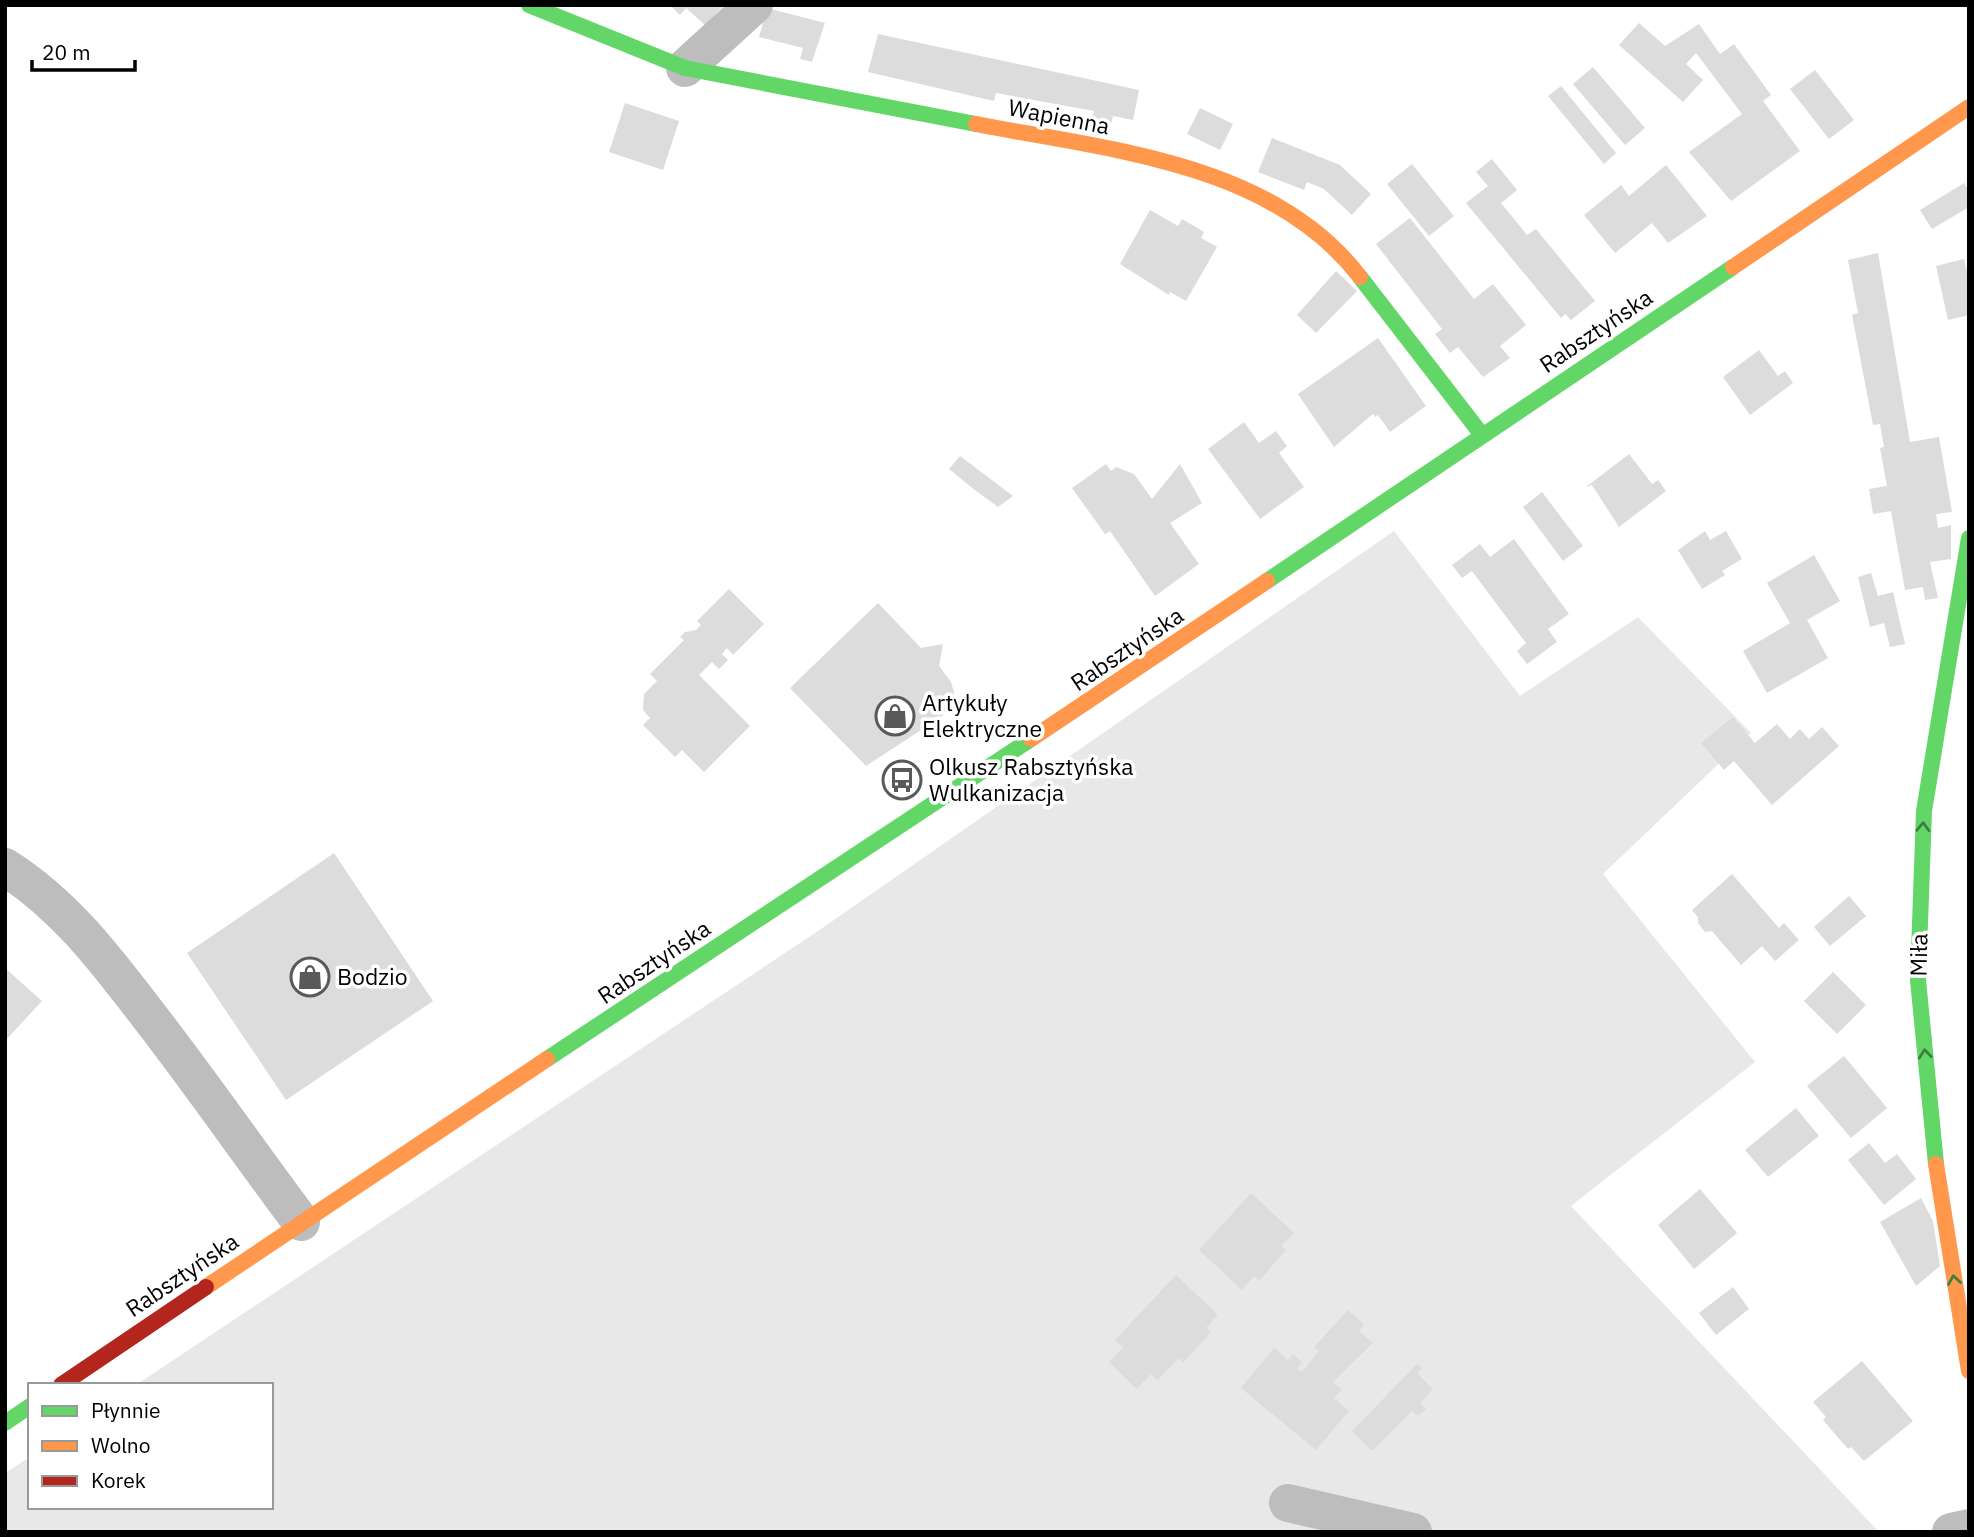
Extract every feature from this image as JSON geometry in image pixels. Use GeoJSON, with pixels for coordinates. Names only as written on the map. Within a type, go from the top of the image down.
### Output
{"type":"FeatureCollection","features":[{"type":"Feature","properties":{"kind":"street","name":"Wapienna"},"geometry":{"type":"LineString","coordinates":[[529,5],[685,68],[1170,162],[1248,191],[1303,220],[1344,256],[1482,435]]}},
{"type":"Feature","properties":{"kind":"street"},"geometry":{"type":"LineString","coordinates":[[685,68],[754,5]]}},
{"type":"Feature","properties":{"kind":"street","name":"Rabsztyńska"},"geometry":{"type":"LineString","coordinates":[[64,1383],[301,1222],[1074,711],[1969,107]]}},
{"type":"Feature","properties":{"kind":"street","name":"Miła"},"geometry":{"type":"LineString","coordinates":[[1969,538],[1924,811],[1918,980],[1937,1174],[1969,1371]]}},
{"type":"Feature","properties":{"kind":"street"},"geometry":{"type":"LineString","coordinates":[[5,867],[38,888],[88,938],[182,1059],[301,1222]]}},
{"type":"Feature","properties":{"kind":"street"},"geometry":{"type":"LineString","coordinates":[[5,1423],[28,1407]]}},
{"type":"Feature","properties":{"kind":"street"},"geometry":{"type":"LineString","coordinates":[[1288,1503],[1413,1532]]}},
{"type":"Feature","properties":{"kind":"street"},"geometry":{"type":"LineString","coordinates":[[1951,1532],[1969,1528]]}},
{"type":"Feature","properties":{"kind":"shaded area"},"geometry":{"type":"Polygon","coordinates":[[[1394,531],[1520,696],[1638,617],[1751,733],[1603,874],[1755,1062],[1571,1206],[1879,1532],[5,1532],[5,1473],[28,1458],[28,1509],[273,1509],[273,1383],[139,1383],[818,931],[1394,531]]]}},
{"type":"Feature","properties":{"kind":"building"},"geometry":{"type":"Polygon","coordinates":[[[670,5],[724,5],[705,25],[686,8],[680,15],[670,5]]]}},
{"type":"Feature","properties":{"kind":"building"},"geometry":{"type":"Polygon","coordinates":[[[767,8],[825,23],[812,62],[800,59],[803,48],[759,37],[767,8]]]}},
{"type":"Feature","properties":{"kind":"building"},"geometry":{"type":"Polygon","coordinates":[[[1639,23],[1665,46],[1699,24],[1720,54],[1734,44],[1771,95],[1763,101],[1800,151],[1731,201],[1689,152],[1742,114],[1696,53],[1686,64],[1703,80],[1683,102],[1619,45],[1639,23]]]}},
{"type":"Feature","properties":{"kind":"building"},"geometry":{"type":"Polygon","coordinates":[[[878,34],[1139,90],[1133,120],[1113,116],[1111,124],[1092,120],[1094,111],[996,93],[994,101],[868,72],[878,34]]]}},
{"type":"Feature","properties":{"kind":"building"},"geometry":{"type":"Polygon","coordinates":[[[1593,67],[1645,128],[1625,145],[1573,84],[1593,67]]]}},
{"type":"Feature","properties":{"kind":"building"},"geometry":{"type":"Polygon","coordinates":[[[1815,70],[1854,120],[1829,139],[1790,89],[1815,70]]]}},
{"type":"Feature","properties":{"kind":"building"},"geometry":{"type":"Polygon","coordinates":[[[1561,86],[1616,153],[1604,164],[1548,96],[1561,86]]]}},
{"type":"Feature","properties":{"kind":"building"},"geometry":{"type":"Polygon","coordinates":[[[625,103],[679,121],[663,170],[609,152],[625,103]]]}},
{"type":"Feature","properties":{"kind":"building"},"geometry":{"type":"Polygon","coordinates":[[[1200,108],[1233,124],[1220,150],[1187,134],[1200,108]]]}},
{"type":"Feature","properties":{"kind":"building"},"geometry":{"type":"Polygon","coordinates":[[[1272,138],[1340,165],[1371,194],[1352,215],[1324,189],[1307,182],[1304,190],[1258,172],[1272,138]]]}},
{"type":"Feature","properties":{"kind":"building"},"geometry":{"type":"Polygon","coordinates":[[[1492,159],[1517,190],[1501,203],[1527,235],[1536,229],[1595,301],[1571,320],[1565,314],[1561,318],[1466,203],[1488,186],[1476,172],[1492,159]]]}},
{"type":"Feature","properties":{"kind":"building"},"geometry":{"type":"Polygon","coordinates":[[[1412,164],[1454,216],[1429,236],[1387,184],[1412,164]]]}},
{"type":"Feature","properties":{"kind":"building"},"geometry":{"type":"Polygon","coordinates":[[[1666,165],[1707,216],[1668,243],[1652,223],[1615,253],[1584,215],[1621,185],[1629,196],[1666,165]]]}},
{"type":"Feature","properties":{"kind":"building"},"geometry":{"type":"Polygon","coordinates":[[[1964,183],[1969,191],[1969,207],[1932,229],[1920,210],[1964,183]]]}},
{"type":"Feature","properties":{"kind":"building"},"geometry":{"type":"Polygon","coordinates":[[[1150,210],[1178,226],[1182,219],[1204,232],[1201,238],[1217,247],[1186,301],[1170,292],[1169,295],[1120,264],[1150,210]]]}},
{"type":"Feature","properties":{"kind":"building"},"geometry":{"type":"Polygon","coordinates":[[[1410,218],[1474,299],[1493,284],[1526,325],[1500,346],[1510,358],[1483,377],[1458,347],[1450,353],[1435,334],[1442,329],[1376,244],[1410,218]]]}},
{"type":"Feature","properties":{"kind":"building"},"geometry":{"type":"Polygon","coordinates":[[[1878,253],[1910,442],[1939,437],[1952,512],[1936,514],[1938,528],[1951,525],[1951,559],[1930,562],[1938,598],[1925,600],[1923,587],[1905,590],[1891,511],[1873,514],[1869,489],[1887,486],[1880,448],[1884,447],[1880,424],[1873,425],[1852,315],[1858,313],[1848,260],[1878,253]]]}},
{"type":"Feature","properties":{"kind":"building"},"geometry":{"type":"Polygon","coordinates":[[[1964,259],[1969,280],[1969,315],[1948,320],[1936,266],[1964,259]]]}},
{"type":"Feature","properties":{"kind":"building"},"geometry":{"type":"Polygon","coordinates":[[[1336,271],[1357,291],[1316,333],[1297,315],[1336,271]]]}},
{"type":"Feature","properties":{"kind":"building"},"geometry":{"type":"Polygon","coordinates":[[[1378,338],[1426,406],[1390,432],[1378,415],[1375,417],[1373,414],[1334,447],[1298,394],[1378,338]]]}},
{"type":"Feature","properties":{"kind":"building"},"geometry":{"type":"Polygon","coordinates":[[[1759,350],[1778,376],[1785,371],[1793,383],[1750,415],[1723,377],[1759,350]]]}},
{"type":"Feature","properties":{"kind":"building"},"geometry":{"type":"Polygon","coordinates":[[[1244,422],[1259,443],[1276,431],[1287,446],[1279,453],[1304,487],[1260,519],[1208,449],[1244,422]]]}},
{"type":"Feature","properties":{"kind":"building"},"geometry":{"type":"Polygon","coordinates":[[[1629,454],[1652,484],[1658,480],[1666,491],[1619,527],[1592,485],[1586,487],[1629,454]]]}},
{"type":"Feature","properties":{"kind":"building"},"geometry":{"type":"Polygon","coordinates":[[[960,456],[1013,496],[998,507],[971,487],[949,469],[960,456]]]}},
{"type":"Feature","properties":{"kind":"building"},"geometry":{"type":"Polygon","coordinates":[[[1106,464],[1111,471],[1116,467],[1134,474],[1152,499],[1180,464],[1202,503],[1170,523],[1199,564],[1155,596],[1110,531],[1105,534],[1072,488],[1106,464]]]}},
{"type":"Feature","properties":{"kind":"building"},"geometry":{"type":"Polygon","coordinates":[[[1542,492],[1583,546],[1563,561],[1523,507],[1542,492]]]}},
{"type":"Feature","properties":{"kind":"building"},"geometry":{"type":"Polygon","coordinates":[[[1705,531],[1710,540],[1726,531],[1742,559],[1722,571],[1725,575],[1702,589],[1678,550],[1705,531]]]}},
{"type":"Feature","properties":{"kind":"building"},"geometry":{"type":"Polygon","coordinates":[[[1514,539],[1569,614],[1548,629],[1557,642],[1527,664],[1517,651],[1526,643],[1472,571],[1462,578],[1452,565],[1480,544],[1490,557],[1514,539]]]}},
{"type":"Feature","properties":{"kind":"building"},"geometry":{"type":"Polygon","coordinates":[[[1814,555],[1840,601],[1807,620],[1828,658],[1767,693],[1743,651],[1790,623],[1767,583],[1814,555]]]}},
{"type":"Feature","properties":{"kind":"building"},"geometry":{"type":"Polygon","coordinates":[[[1871,573],[1878,596],[1893,592],[1905,644],[1890,647],[1884,623],[1870,627],[1858,577],[1871,573]]]}},
{"type":"Feature","properties":{"kind":"building"},"geometry":{"type":"Polygon","coordinates":[[[729,589],[764,624],[733,655],[727,648],[722,654],[728,660],[719,669],[712,662],[699,675],[750,726],[704,772],[682,750],[675,757],[643,725],[650,718],[643,710],[644,694],[657,681],[650,674],[684,640],[680,637],[685,632],[696,630],[701,625],[697,621],[729,589]]]}},
{"type":"Feature","properties":{"kind":"building"},"geometry":{"type":"Polygon","coordinates":[[[878,603],[921,648],[943,644],[939,666],[951,682],[954,692],[952,702],[941,717],[866,766],[790,688],[878,603]]]}},
{"type":"Feature","properties":{"kind":"building"},"geometry":{"type":"Polygon","coordinates":[[[1733,717],[1755,743],[1777,724],[1790,739],[1800,729],[1809,739],[1822,727],[1839,746],[1772,805],[1734,761],[1724,770],[1701,743],[1733,717]]]}},
{"type":"Feature","properties":{"kind":"building","name":"Bodzio"},"geometry":{"type":"Polygon","coordinates":[[[334,853],[433,1001],[286,1100],[187,953],[334,853]]]}},
{"type":"Feature","properties":{"kind":"building"},"geometry":{"type":"Polygon","coordinates":[[[1732,874],[1779,928],[1784,923],[1799,940],[1775,961],[1762,946],[1741,965],[1712,931],[1705,932],[1698,923],[1698,917],[1692,910],[1732,874]]]}},
{"type":"Feature","properties":{"kind":"building"},"geometry":{"type":"Polygon","coordinates":[[[1849,896],[1866,916],[1830,946],[1814,927],[1849,896]]]}},
{"type":"Feature","properties":{"kind":"building"},"geometry":{"type":"Polygon","coordinates":[[[5,968],[42,1001],[5,1041],[5,968]]]}},
{"type":"Feature","properties":{"kind":"building"},"geometry":{"type":"Polygon","coordinates":[[[1833,972],[1866,1005],[1837,1034],[1804,1001],[1833,972]]]}},
{"type":"Feature","properties":{"kind":"building"},"geometry":{"type":"Polygon","coordinates":[[[1844,1056],[1887,1108],[1851,1138],[1807,1086],[1844,1056]]]}},
{"type":"Feature","properties":{"kind":"building"},"geometry":{"type":"Polygon","coordinates":[[[1796,1108],[1819,1136],[1768,1177],[1745,1150],[1796,1108]]]}},
{"type":"Feature","properties":{"kind":"building"},"geometry":{"type":"Polygon","coordinates":[[[1869,1143],[1885,1163],[1897,1154],[1916,1179],[1884,1205],[1848,1160],[1869,1143]]]}},
{"type":"Feature","properties":{"kind":"building"},"geometry":{"type":"Polygon","coordinates":[[[1700,1189],[1737,1233],[1694,1269],[1658,1225],[1700,1189]]]}},
{"type":"Feature","properties":{"kind":"building"},"geometry":{"type":"Polygon","coordinates":[[[1251,1193],[1294,1233],[1281,1246],[1286,1250],[1259,1281],[1254,1276],[1242,1290],[1199,1250],[1251,1193]]]}},
{"type":"Feature","properties":{"kind":"building"},"geometry":{"type":"Polygon","coordinates":[[[1921,1198],[1933,1221],[1940,1266],[1916,1286],[1880,1222],[1921,1198]]]}},
{"type":"Feature","properties":{"kind":"building"},"geometry":{"type":"Polygon","coordinates":[[[1176,1275],[1218,1315],[1206,1328],[1211,1332],[1183,1363],[1179,1358],[1158,1380],[1151,1374],[1137,1389],[1109,1362],[1123,1347],[1115,1340],[1176,1275]]]}},
{"type":"Feature","properties":{"kind":"building"},"geometry":{"type":"Polygon","coordinates":[[[1733,1287],[1749,1309],[1716,1335],[1699,1313],[1733,1287]]]}},
{"type":"Feature","properties":{"kind":"building"},"geometry":{"type":"Polygon","coordinates":[[[1348,1310],[1364,1324],[1359,1331],[1373,1343],[1333,1382],[1342,1390],[1334,1398],[1349,1411],[1316,1450],[1241,1388],[1274,1348],[1288,1360],[1293,1354],[1302,1362],[1297,1368],[1302,1372],[1319,1351],[1314,1347],[1348,1310]]]}},
{"type":"Feature","properties":{"kind":"building"},"geometry":{"type":"Polygon","coordinates":[[[1862,1361],[1913,1421],[1864,1461],[1851,1447],[1848,1449],[1823,1420],[1826,1417],[1813,1402],[1862,1361]]]}},
{"type":"Feature","properties":{"kind":"building"},"geometry":{"type":"Polygon","coordinates":[[[1417,1364],[1422,1368],[1417,1373],[1433,1389],[1420,1403],[1426,1409],[1418,1416],[1412,1411],[1372,1451],[1352,1431],[1417,1364]]]}},
{"type":"Feature","properties":{"kind":"traffic: fast"},"geometry":{"type":"LineString","coordinates":[[529,5],[685,68],[976,124]]}},
{"type":"Feature","properties":{"kind":"traffic: fast"},"geometry":{"type":"LineString","coordinates":[[1267,581],[1733,267]]}},
{"type":"Feature","properties":{"kind":"traffic: fast"},"geometry":{"type":"LineString","coordinates":[[1360,277],[1482,435]]}},
{"type":"Feature","properties":{"kind":"traffic: fast"},"geometry":{"type":"LineString","coordinates":[[1936,1164],[1918,980],[1924,811],[1969,538]]}},
{"type":"Feature","properties":{"kind":"traffic: fast"},"geometry":{"type":"LineString","coordinates":[[547,1059],[1031,739]]}},
{"type":"Feature","properties":{"kind":"traffic: fast"},"geometry":{"type":"LineString","coordinates":[[5,1423],[28,1407]]}},
{"type":"Feature","properties":{"kind":"traffic: slow"},"geometry":{"type":"LineString","coordinates":[[1733,267],[1969,107]]}},
{"type":"Feature","properties":{"kind":"traffic: slow"},"geometry":{"type":"LineString","coordinates":[[976,124],[1132,154],[1184,167],[1235,185],[1281,208],[1324,238],[1360,277]]}},
{"type":"Feature","properties":{"kind":"traffic: slow"},"geometry":{"type":"LineString","coordinates":[[1031,739],[1267,581]]}},
{"type":"Feature","properties":{"kind":"traffic: slow"},"geometry":{"type":"LineString","coordinates":[[206,1287],[547,1059]]}},
{"type":"Feature","properties":{"kind":"traffic: slow"},"geometry":{"type":"LineString","coordinates":[[1936,1164],[1969,1371]]}},
{"type":"Feature","properties":{"kind":"traffic: jam"},"geometry":{"type":"LineString","coordinates":[[64,1383],[206,1287]]}},
{"type":"Feature","properties":{"kind":"place","name":"Artykuły Elektryczne"},"geometry":{"type":"Point","coordinates":[895,716]}},
{"type":"Feature","properties":{"kind":"place","name":"Olkusz Rabsztyńska Wulkanizacja"},"geometry":{"type":"Point","coordinates":[902,780]}},
{"type":"Feature","properties":{"kind":"place","name":"Bodzio"},"geometry":{"type":"Point","coordinates":[310,977]}}]}
